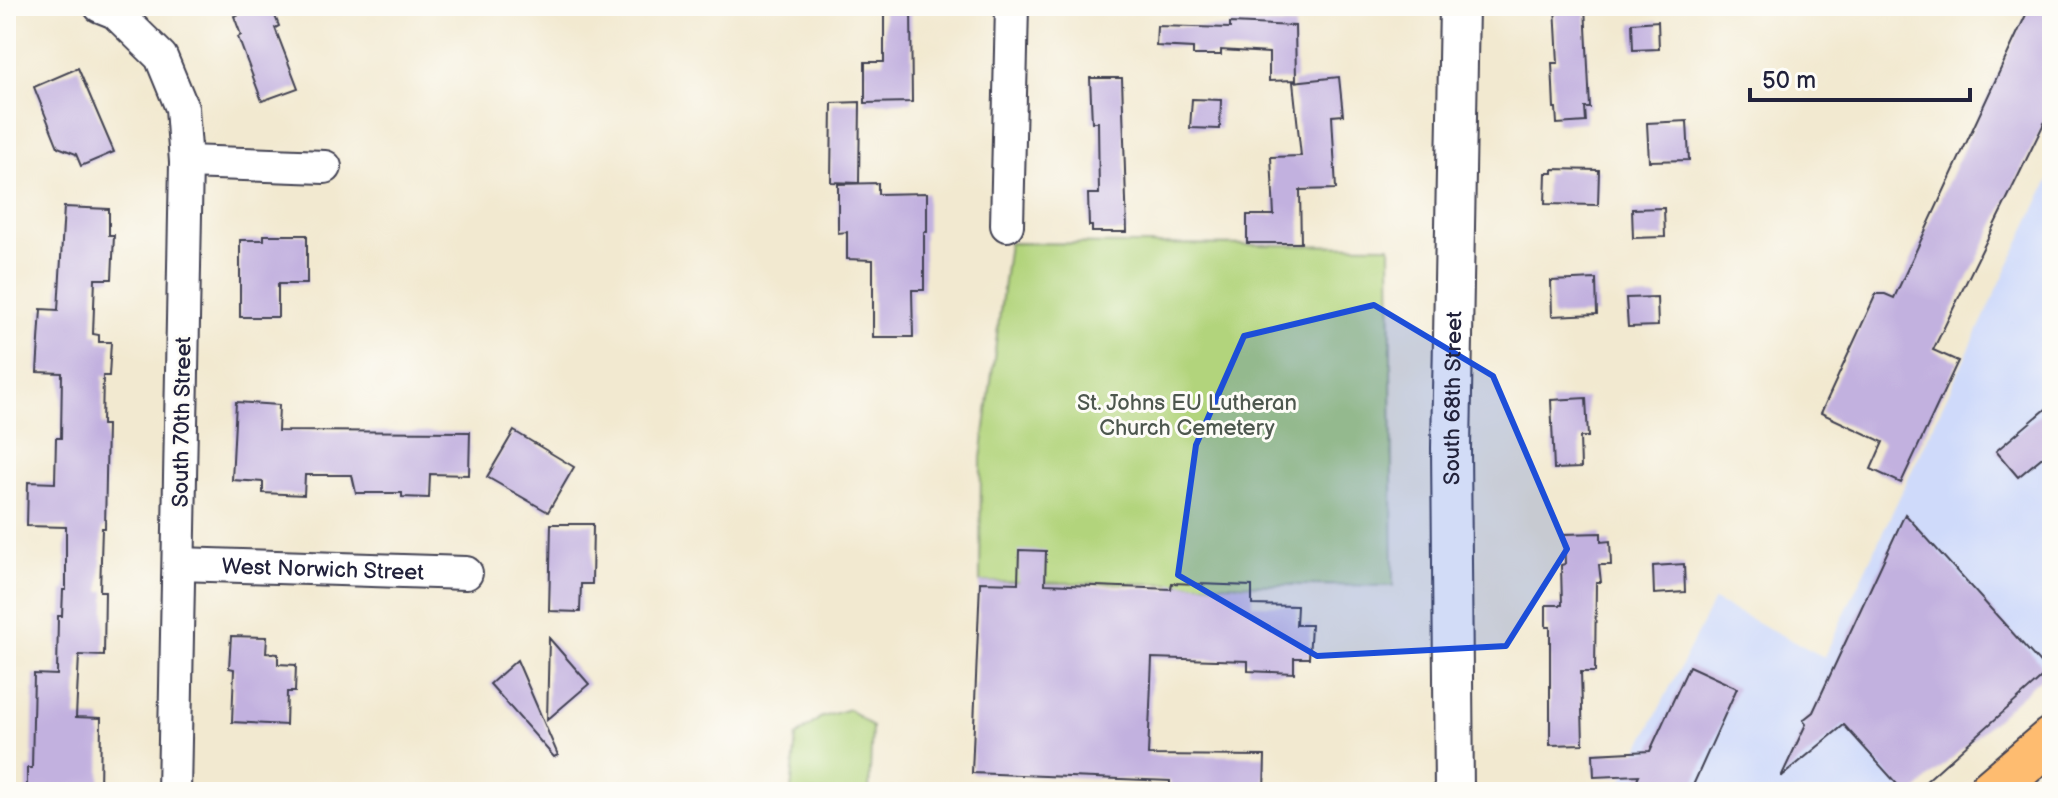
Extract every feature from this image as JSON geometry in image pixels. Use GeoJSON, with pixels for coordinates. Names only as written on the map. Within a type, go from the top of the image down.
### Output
{"type":"FeatureCollection","features":[{"type":"Feature","properties":{"kind":"main road"},"geometry":{"type":"LineString","coordinates":[[1990,792],[2052,739]]}},
{"type":"Feature","properties":{"kind":"street","name":"South 70th Street"},"geometry":{"type":"LineString","coordinates":[[100,6],[115,12],[161,57],[182,108],[186,162],[174,792]]}},
{"type":"Feature","properties":{"kind":"street"},"geometry":{"type":"LineString","coordinates":[[1007,225],[1012,6]]}},
{"type":"Feature","properties":{"kind":"street","name":"South 68th Street"},"geometry":{"type":"LineString","coordinates":[[1454,792],[1451,448],[1459,6]]}},
{"type":"Feature","properties":{"kind":"street"},"geometry":{"type":"LineString","coordinates":[[186,162],[325,167]]}},
{"type":"Feature","properties":{"kind":"street","name":"West Norwich Street"},"geometry":{"type":"LineString","coordinates":[[179,564],[466,573]]}},
{"type":"Feature","properties":{"kind":"highlighted area"},"geometry":{"type":"Polygon","coordinates":[[[1374,305],[1493,376],[1567,549],[1506,646],[1317,656],[1178,575],[1196,445],[1244,336],[1374,305]]]}},
{"type":"Feature","properties":{"kind":"shaded area"},"geometry":{"type":"Polygon","coordinates":[[[2052,173],[2052,667],[1911,792],[1617,792],[1714,600],[1824,657],[2052,173]]]}},
{"type":"Feature","properties":{"kind":"green space","name":"St. Johns EU Lutheran Church Cemetery"},"geometry":{"type":"Polygon","coordinates":[[[1009,243],[1390,246],[1393,586],[980,582],[981,458],[1009,243]]]}},
{"type":"Feature","properties":{"kind":"green space"},"geometry":{"type":"Polygon","coordinates":[[[849,709],[872,727],[869,792],[791,792],[796,737],[820,718],[849,709]]]}},
{"type":"Feature","properties":{"kind":"building"},"geometry":{"type":"Polygon","coordinates":[[[261,6],[271,6],[279,26],[275,28],[298,88],[262,101],[238,37],[241,35],[234,16],[261,6]]]}},
{"type":"Feature","properties":{"kind":"building"},"geometry":{"type":"Polygon","coordinates":[[[884,6],[911,6],[912,102],[865,103],[865,62],[884,62],[884,6]]]}},
{"type":"Feature","properties":{"kind":"building"},"geometry":{"type":"Polygon","coordinates":[[[1555,6],[1585,6],[1590,108],[1585,108],[1586,122],[1557,124],[1552,63],[1558,63],[1555,6]]]}},
{"type":"Feature","properties":{"kind":"building"},"geometry":{"type":"Polygon","coordinates":[[[2030,6],[2052,6],[2052,107],[1933,350],[1958,361],[1901,483],[1871,469],[1883,442],[1821,413],[1876,294],[1894,298],[2030,6]]]}},
{"type":"Feature","properties":{"kind":"building"},"geometry":{"type":"Polygon","coordinates":[[[1658,21],[1659,49],[1633,50],[1632,23],[1658,21]]]}},
{"type":"Feature","properties":{"kind":"building"},"geometry":{"type":"Polygon","coordinates":[[[1230,23],[1295,26],[1296,80],[1269,81],[1269,53],[1221,50],[1221,55],[1193,55],[1193,48],[1156,46],[1157,26],[1230,28],[1230,23]]]}},
{"type":"Feature","properties":{"kind":"building"},"geometry":{"type":"Polygon","coordinates":[[[78,68],[114,152],[81,166],[76,154],[58,147],[34,87],[78,68]]]}},
{"type":"Feature","properties":{"kind":"building"},"geometry":{"type":"Polygon","coordinates":[[[1339,77],[1343,115],[1332,116],[1336,189],[1300,190],[1301,243],[1247,243],[1247,215],[1274,215],[1271,157],[1301,156],[1293,82],[1339,77]]]}},
{"type":"Feature","properties":{"kind":"building"},"geometry":{"type":"Polygon","coordinates":[[[1090,78],[1122,78],[1127,232],[1092,232],[1092,226],[1089,226],[1088,194],[1099,194],[1098,122],[1092,122],[1090,78]]]}},
{"type":"Feature","properties":{"kind":"building"},"geometry":{"type":"Polygon","coordinates":[[[1192,99],[1221,100],[1220,129],[1190,128],[1192,99]]]}},
{"type":"Feature","properties":{"kind":"building"},"geometry":{"type":"Polygon","coordinates":[[[860,102],[859,183],[831,182],[832,103],[860,102]]]}},
{"type":"Feature","properties":{"kind":"building"},"geometry":{"type":"Polygon","coordinates":[[[1687,121],[1689,160],[1649,161],[1647,123],[1687,121]]]}},
{"type":"Feature","properties":{"kind":"building"},"geometry":{"type":"Polygon","coordinates":[[[1553,169],[1599,170],[1598,205],[1545,204],[1546,173],[1553,173],[1553,169]]]}},
{"type":"Feature","properties":{"kind":"building"},"geometry":{"type":"Polygon","coordinates":[[[878,183],[878,194],[927,193],[924,290],[912,290],[913,337],[873,337],[873,260],[847,259],[847,232],[838,233],[838,184],[878,183]]]}},
{"type":"Feature","properties":{"kind":"building"},"geometry":{"type":"Polygon","coordinates":[[[64,207],[109,209],[109,235],[114,235],[112,279],[95,279],[93,334],[99,335],[99,342],[111,342],[109,376],[103,376],[102,425],[107,425],[100,591],[105,591],[104,656],[79,655],[76,717],[101,718],[100,792],[27,792],[27,768],[32,768],[34,674],[57,675],[58,616],[62,616],[63,590],[66,590],[66,527],[27,526],[28,482],[55,483],[56,438],[61,438],[62,373],[37,372],[41,309],[58,310],[64,207]]]}},
{"type":"Feature","properties":{"kind":"building"},"geometry":{"type":"Polygon","coordinates":[[[1664,208],[1665,237],[1633,238],[1632,209],[1664,208]]]}},
{"type":"Feature","properties":{"kind":"building"},"geometry":{"type":"Polygon","coordinates":[[[264,235],[307,235],[307,284],[278,284],[278,317],[240,317],[240,240],[264,240],[264,235]]]}},
{"type":"Feature","properties":{"kind":"building"},"geometry":{"type":"Polygon","coordinates":[[[1596,279],[1597,314],[1552,316],[1551,281],[1596,279]]]}},
{"type":"Feature","properties":{"kind":"building"},"geometry":{"type":"Polygon","coordinates":[[[1657,297],[1658,326],[1628,327],[1626,298],[1657,297]]]}},
{"type":"Feature","properties":{"kind":"building"},"geometry":{"type":"Polygon","coordinates":[[[1586,398],[1588,437],[1580,437],[1581,468],[1554,469],[1551,400],[1586,398]]]}},
{"type":"Feature","properties":{"kind":"building"},"geometry":{"type":"Polygon","coordinates":[[[236,402],[279,405],[278,431],[470,432],[469,475],[430,474],[429,498],[402,497],[402,493],[356,493],[352,475],[305,475],[304,495],[263,493],[263,482],[232,480],[236,402]]]}},
{"type":"Feature","properties":{"kind":"building"},"geometry":{"type":"Polygon","coordinates":[[[2052,404],[2052,449],[2018,477],[1996,451],[2052,404]]]}},
{"type":"Feature","properties":{"kind":"building"},"geometry":{"type":"Polygon","coordinates":[[[514,431],[574,467],[548,512],[487,477],[514,431]]]}},
{"type":"Feature","properties":{"kind":"building"},"geometry":{"type":"Polygon","coordinates":[[[1905,514],[2048,672],[1914,792],[1904,792],[1844,725],[1781,777],[1806,724],[1803,720],[1813,712],[1905,514]]]}},
{"type":"Feature","properties":{"kind":"building"},"geometry":{"type":"Polygon","coordinates":[[[551,524],[593,524],[592,584],[581,584],[580,612],[549,611],[551,524]]]}},
{"type":"Feature","properties":{"kind":"building"},"geometry":{"type":"Polygon","coordinates":[[[1601,533],[1601,542],[1610,541],[1611,565],[1599,565],[1601,582],[1596,582],[1595,672],[1581,672],[1583,744],[1550,745],[1550,627],[1546,627],[1546,605],[1562,605],[1564,534],[1601,533]]]}},
{"type":"Feature","properties":{"kind":"building"},"geometry":{"type":"Polygon","coordinates":[[[1019,550],[1046,551],[1045,584],[1171,589],[1172,583],[1252,586],[1252,605],[1297,606],[1296,625],[1311,625],[1309,658],[1294,658],[1294,673],[1248,671],[1248,661],[1152,658],[1148,755],[1265,756],[1264,792],[1170,792],[1170,781],[972,773],[980,582],[1018,583],[1019,550]]]}},
{"type":"Feature","properties":{"kind":"building"},"geometry":{"type":"Polygon","coordinates":[[[1684,564],[1685,592],[1654,594],[1653,566],[1684,564]]]}},
{"type":"Feature","properties":{"kind":"building"},"geometry":{"type":"Polygon","coordinates":[[[231,636],[267,637],[266,653],[278,654],[278,664],[296,665],[295,692],[287,692],[286,725],[232,722],[234,669],[229,668],[231,636]]]}},
{"type":"Feature","properties":{"kind":"building"},"geometry":{"type":"Polygon","coordinates":[[[549,638],[589,684],[547,720],[549,638]]]}},
{"type":"Feature","properties":{"kind":"building"},"geometry":{"type":"Polygon","coordinates":[[[517,660],[558,755],[554,757],[490,684],[517,660]]]}},
{"type":"Feature","properties":{"kind":"building"},"geometry":{"type":"Polygon","coordinates":[[[1689,666],[1737,688],[1690,792],[1631,792],[1639,775],[1594,777],[1593,754],[1650,751],[1689,666]]]}}]}
